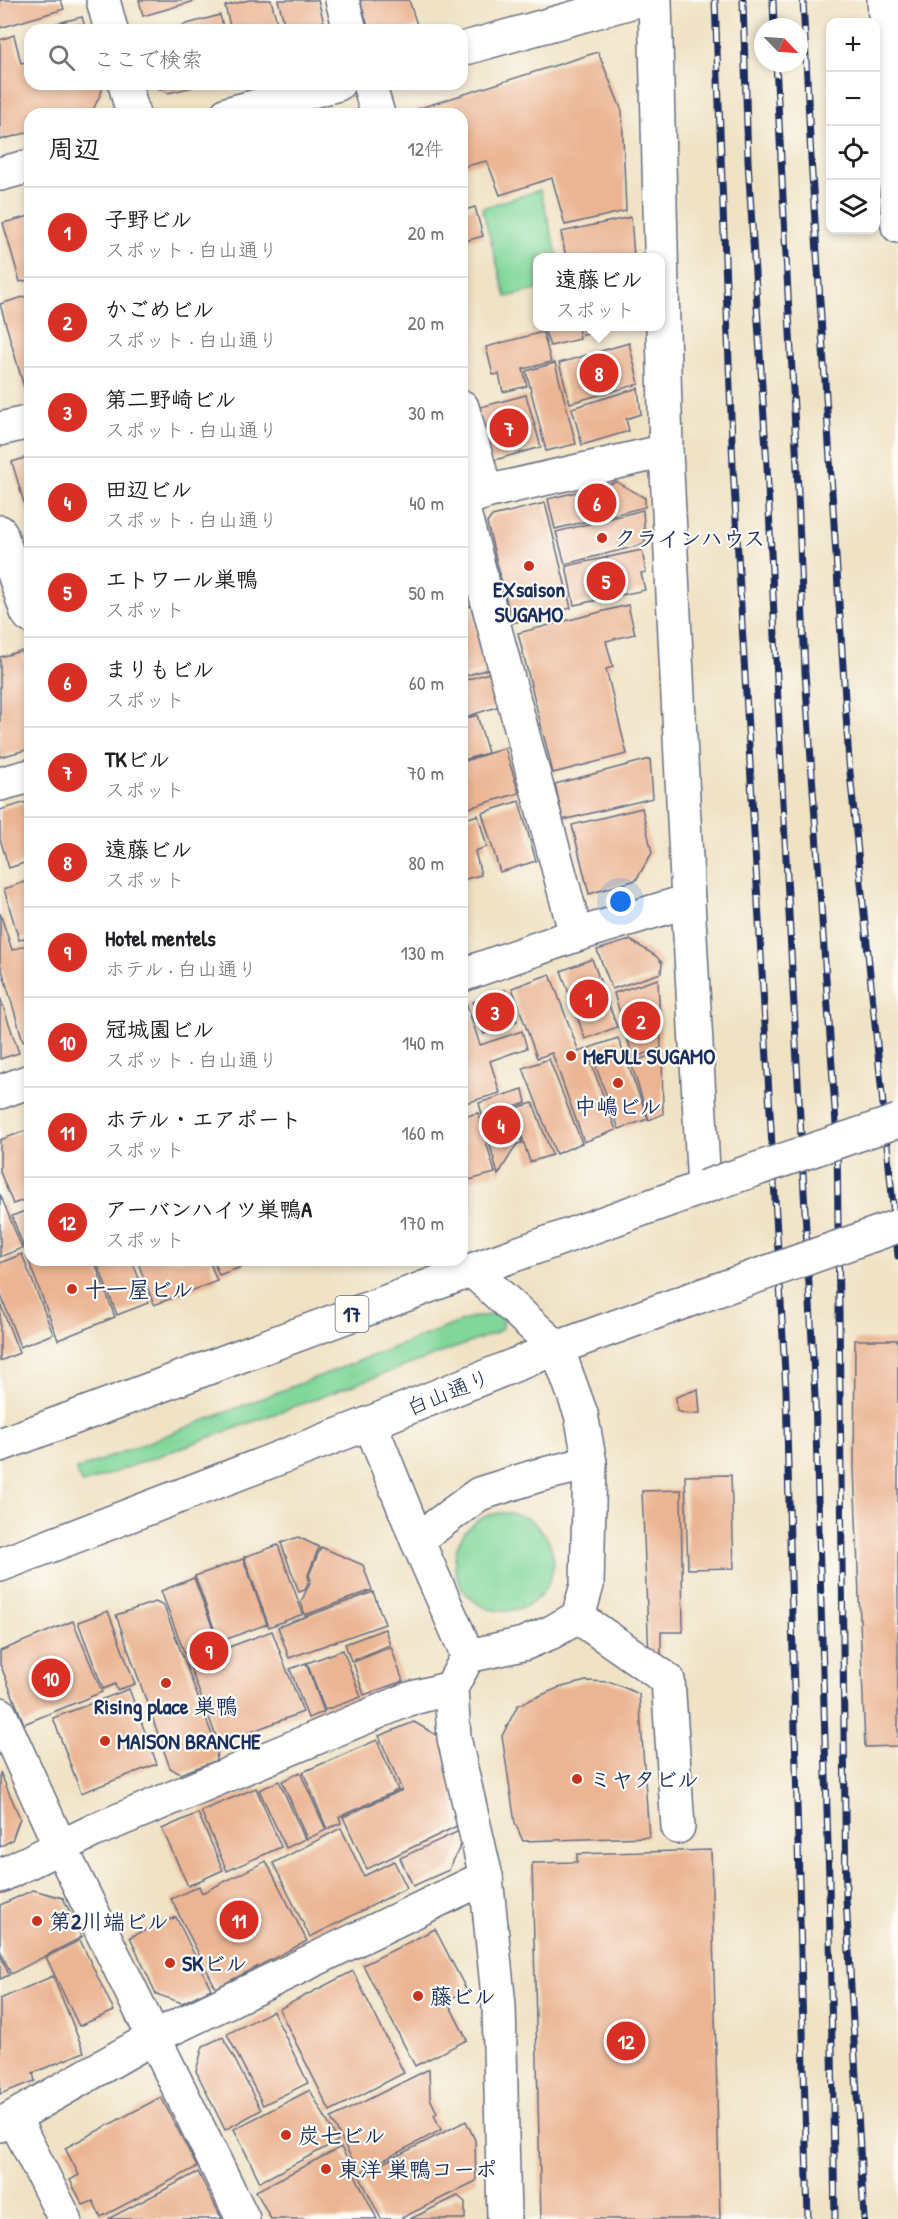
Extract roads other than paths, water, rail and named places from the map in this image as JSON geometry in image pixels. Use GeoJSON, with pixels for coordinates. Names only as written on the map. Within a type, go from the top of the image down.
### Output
{"type":"FeatureCollection","features":[{"type":"Feature","properties":{"kind":"main road"},"geometry":{"type":"LineString","coordinates":[[103,0],[109,24]]}},
{"type":"Feature","properties":{"kind":"main road"},"geometry":{"type":"LineString","coordinates":[[342,0],[348,24]]}},
{"type":"Feature","properties":{"kind":"main road"},"geometry":{"type":"LineString","coordinates":[[468,48],[639,0]]}},
{"type":"Feature","properties":{"kind":"main road"},"geometry":{"type":"LineString","coordinates":[[654,0],[661,253]]}},
{"type":"Feature","properties":{"kind":"main road"},"geometry":{"type":"LineString","coordinates":[[884,0],[898,226]]}},
{"type":"Feature","properties":{"kind":"main road"},"geometry":{"type":"LineString","coordinates":[[127,90],[131,108]]}},
{"type":"Feature","properties":{"kind":"main road"},"geometry":{"type":"LineString","coordinates":[[249,108],[316,90]]}},
{"type":"Feature","properties":{"kind":"main road"},"geometry":{"type":"LineString","coordinates":[[371,90],[376,108]]}},
{"type":"Feature","properties":{"kind":"main road"},"geometry":{"type":"LineString","coordinates":[[0,174],[24,168]]}},
{"type":"Feature","properties":{"kind":"main road"},"geometry":{"type":"LineString","coordinates":[[663,331],[666,451],[704,1187]]}},
{"type":"Feature","properties":{"kind":"main road"},"geometry":{"type":"LineString","coordinates":[[0,429],[24,423]]}},
{"type":"Feature","properties":{"kind":"main road"},"geometry":{"type":"LineString","coordinates":[[470,499],[666,451]]}},
{"type":"Feature","properties":{"kind":"main road"},"geometry":{"type":"LineString","coordinates":[[468,476],[470,499],[576,935]]}},
{"type":"Feature","properties":{"kind":"main road"},"geometry":{"type":"LineString","coordinates":[[0,532],[22,614]]}},
{"type":"Feature","properties":{"kind":"main road"},"geometry":{"type":"LineString","coordinates":[[0,784],[24,778]]}},
{"type":"Feature","properties":{"kind":"main road"},"geometry":{"type":"LineString","coordinates":[[468,973],[576,935],[688,902]]}},
{"type":"Feature","properties":{"kind":"main road"},"geometry":{"type":"LineString","coordinates":[[0,1092],[24,1083]]}},
{"type":"Feature","properties":{"kind":"main road","name":"17"},"geometry":{"type":"LineString","coordinates":[[468,1266],[898,1121]]}},
{"type":"Feature","properties":{"kind":"main road","name":"白山通り"},"geometry":{"type":"LineString","coordinates":[[0,1565],[370,1423],[557,1348],[898,1226]]}},
{"type":"Feature","properties":{"kind":"main road"},"geometry":{"type":"LineString","coordinates":[[458,1269],[557,1348],[581,1414],[590,1462],[587,1586],[578,1617],[552,1632],[523,1644],[468,1656],[451,1688],[454,1738],[486,1877],[499,2006],[504,2219]]}},
{"type":"Feature","properties":{"kind":"main road","name":"17"},"geometry":{"type":"LineString","coordinates":[[0,1444],[458,1269]]}},
{"type":"Feature","properties":{"kind":"main road"},"geometry":{"type":"LineString","coordinates":[[370,1423],[417,1540],[468,1656]]}},
{"type":"Feature","properties":{"kind":"main road"},"geometry":{"type":"LineString","coordinates":[[417,1540],[479,1494],[590,1462]]}},
{"type":"Feature","properties":{"kind":"main road"},"geometry":{"type":"LineString","coordinates":[[578,1617],[668,1680],[678,1827]]}},
{"type":"Feature","properties":{"kind":"main road"},"geometry":{"type":"LineString","coordinates":[[0,1876],[60,1846],[409,1700],[451,1688]]}},
{"type":"Feature","properties":{"kind":"main road"},"geometry":{"type":"LineString","coordinates":[[0,1714],[60,1846],[243,2219]]}},
{"type":"Feature","properties":{"kind":"main road"},"geometry":{"type":"LineString","coordinates":[[65,2219],[7,2122],[154,2037],[486,1877]]}},
{"type":"Feature","properties":{"kind":"railway"},"geometry":{"type":"LineString","coordinates":[[715,0],[733,467],[786,1390],[808,2219]]}},
{"type":"Feature","properties":{"kind":"railway"},"geometry":{"type":"LineString","coordinates":[[743,0],[748,161],[767,466],[815,1396],[829,1879],[835,2219]]}},
{"type":"Feature","properties":{"kind":"railway"},"geometry":{"type":"LineString","coordinates":[[773,0],[774,18]]}},
{"type":"Feature","properties":{"kind":"railway"},"geometry":{"type":"LineString","coordinates":[[803,0],[849,762],[898,1256]]}},
{"type":"Feature","properties":{"kind":"railway"},"geometry":{"type":"LineString","coordinates":[[776,72],[805,672],[837,1139],[846,1898],[864,2219]]}},
{"type":"Feature","properties":{"kind":"place","name":"遠藤ビル"},"geometry":{"type":"Point","coordinates":[599,373]}},
{"type":"Feature","properties":{"kind":"place","name":"TKビル"},"geometry":{"type":"Point","coordinates":[509,428]}},
{"type":"Feature","properties":{"kind":"place","name":"まりもビル"},"geometry":{"type":"Point","coordinates":[597,503]}},
{"type":"Feature","properties":{"kind":"place","name":"クラインハウス"},"geometry":{"type":"Point","coordinates":[602,538]}},
{"type":"Feature","properties":{"kind":"place","name":"EXsaison SUGAMO"},"geometry":{"type":"Point","coordinates":[529,566]}},
{"type":"Feature","properties":{"kind":"place","name":"エトワール巣鴨"},"geometry":{"type":"Point","coordinates":[606,581]}},
{"type":"Feature","properties":{"kind":"place","name":"子野ビル"},"geometry":{"type":"Point","coordinates":[589,999]}},
{"type":"Feature","properties":{"kind":"place","name":"第二野崎ビル"},"geometry":{"type":"Point","coordinates":[495,1012]}},
{"type":"Feature","properties":{"kind":"place","name":"かごめビル"},"geometry":{"type":"Point","coordinates":[641,1021]}},
{"type":"Feature","properties":{"kind":"place","name":"MeFULL SUGAMO"},"geometry":{"type":"Point","coordinates":[571,1056]}},
{"type":"Feature","properties":{"kind":"place","name":"中嶋ビル"},"geometry":{"type":"Point","coordinates":[618,1083]}},
{"type":"Feature","properties":{"kind":"place","name":"田辺ビル"},"geometry":{"type":"Point","coordinates":[501,1125]}},
{"type":"Feature","properties":{"kind":"place","name":"十一屋ビル"},"geometry":{"type":"Point","coordinates":[72,1289]}},
{"type":"Feature","properties":{"kind":"place","name":"Hotel mentels"},"geometry":{"type":"Point","coordinates":[209,1651]}},
{"type":"Feature","properties":{"kind":"place","name":"冠城園ビル"},"geometry":{"type":"Point","coordinates":[51,1678]}},
{"type":"Feature","properties":{"kind":"place","name":"Rising place 巣鴨"},"geometry":{"type":"Point","coordinates":[166,1683]}},
{"type":"Feature","properties":{"kind":"place","name":"MAISON BRANCHE"},"geometry":{"type":"Point","coordinates":[105,1741]}},
{"type":"Feature","properties":{"kind":"place","name":"ミヤタビル"},"geometry":{"type":"Point","coordinates":[577,1779]}},
{"type":"Feature","properties":{"kind":"place","name":"ホテル・エアポート"},"geometry":{"type":"Point","coordinates":[239,1920]}},
{"type":"Feature","properties":{"kind":"place","name":"第2川端ビル"},"geometry":{"type":"Point","coordinates":[37,1921]}},
{"type":"Feature","properties":{"kind":"place","name":"SKビル"},"geometry":{"type":"Point","coordinates":[170,1963]}},
{"type":"Feature","properties":{"kind":"place","name":"藤ビル"},"geometry":{"type":"Point","coordinates":[418,1996]}},
{"type":"Feature","properties":{"kind":"place","name":"アーバンハイツ巣鴨A"},"geometry":{"type":"Point","coordinates":[626,2041]}},
{"type":"Feature","properties":{"kind":"place","name":"炭七ビル"},"geometry":{"type":"Point","coordinates":[286,2135]}},
{"type":"Feature","properties":{"kind":"place","name":"東洋 巣鴨コーポ"},"geometry":{"type":"Point","coordinates":[326,2169]}}]}
